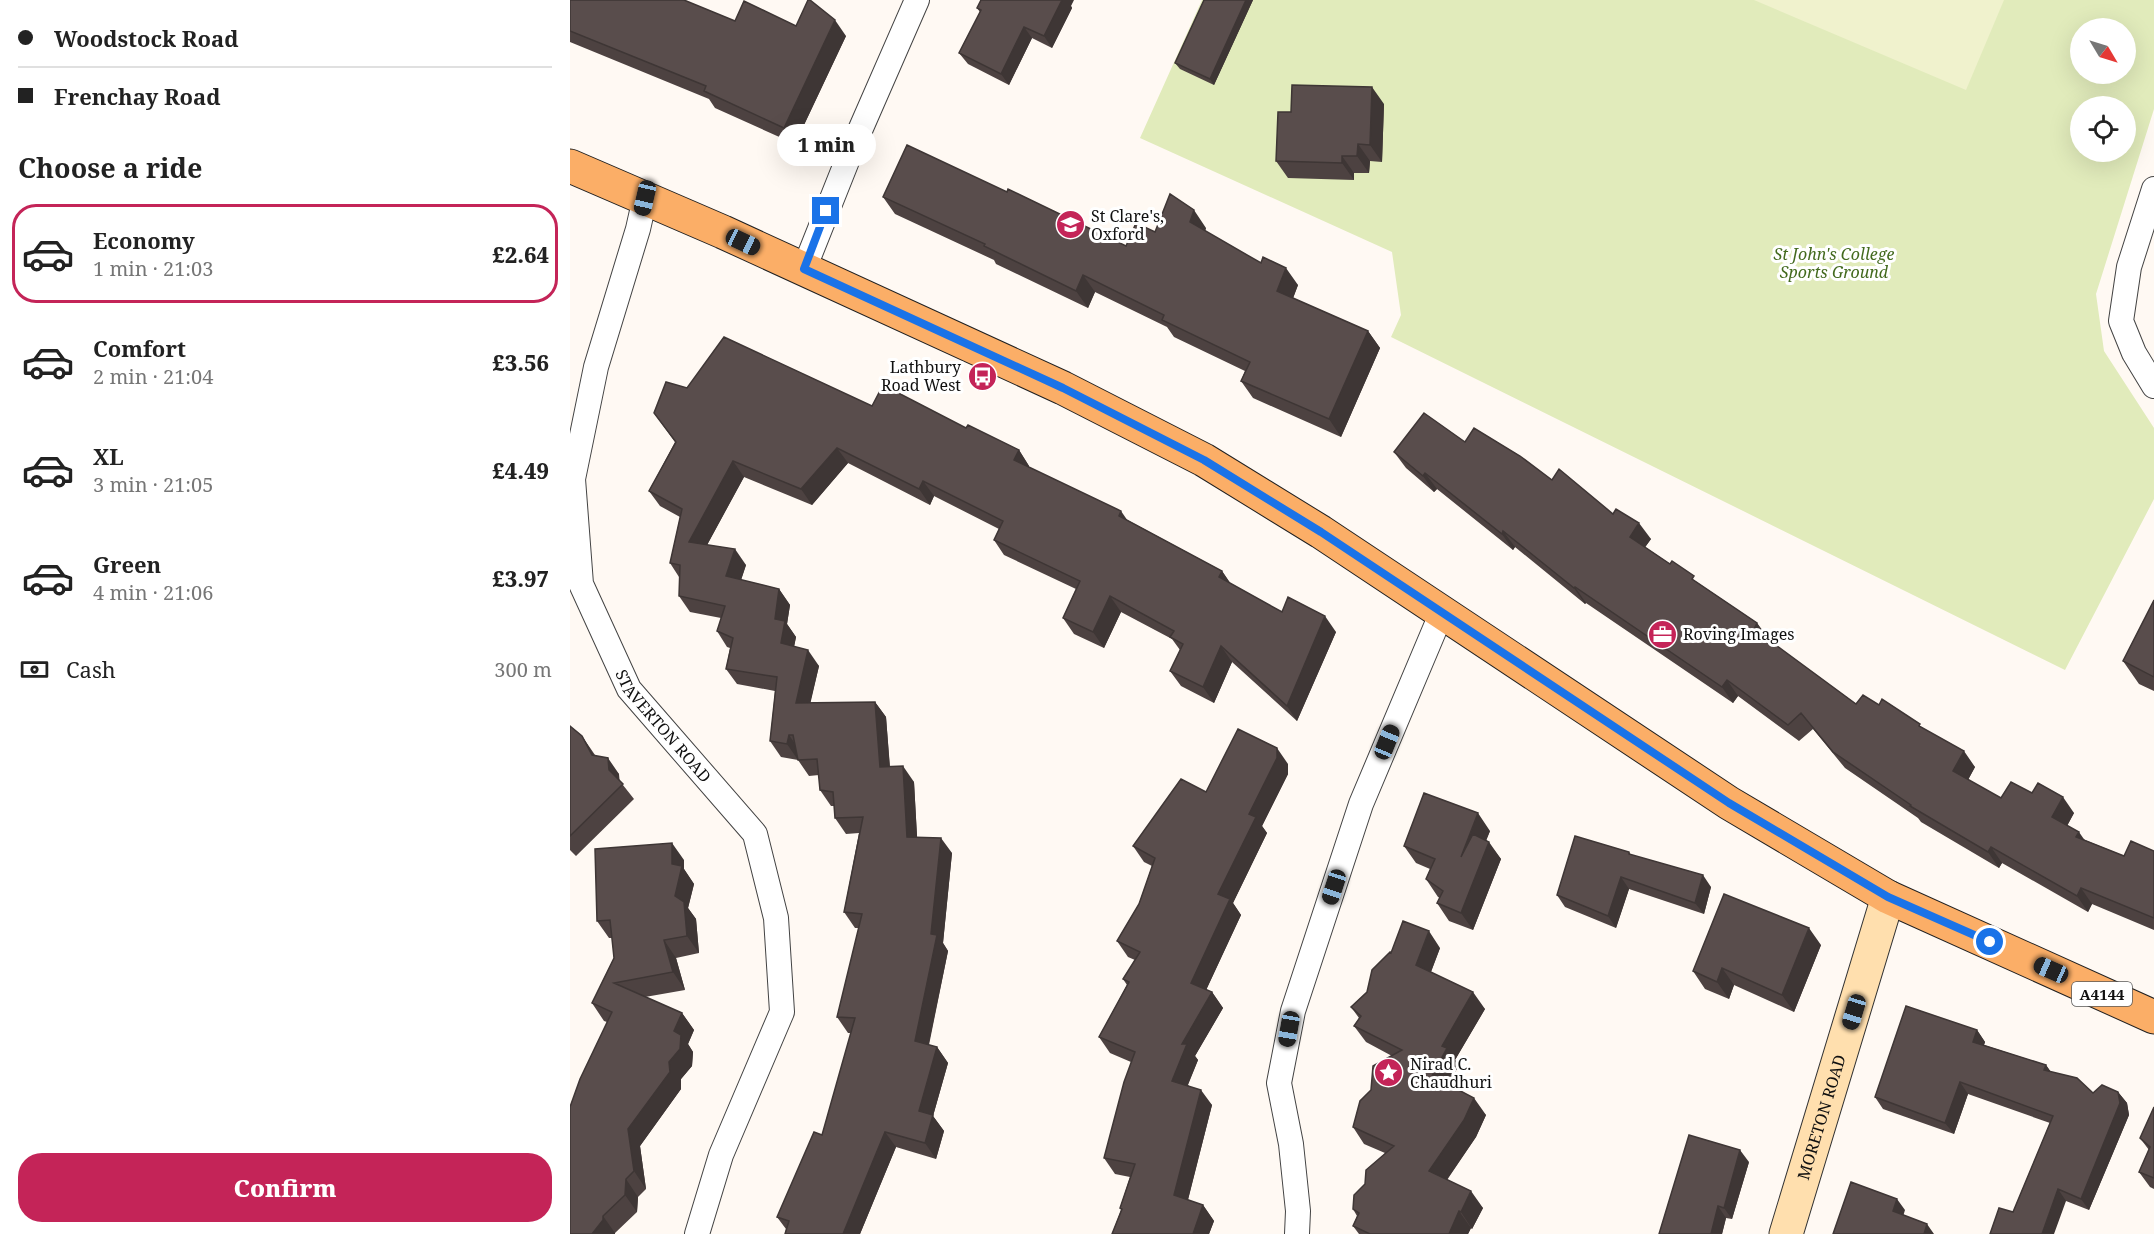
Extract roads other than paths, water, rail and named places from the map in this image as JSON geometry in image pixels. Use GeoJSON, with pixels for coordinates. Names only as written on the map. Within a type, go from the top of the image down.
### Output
{"type":"FeatureCollection","features":[{"type":"Feature","properties":{"kind":"main road","name":"A4144"},"geometry":{"type":"LineString","coordinates":[[570,166],[804,269],[1063,388],[1204,460],[1321,532],[1729,803],[1888,897],[2154,1017]]}},
{"type":"Feature","properties":{"kind":"main road","name":"MORETON ROAD"},"geometry":{"type":"LineString","coordinates":[[1786,1234],[1888,897]]}},
{"type":"Feature","properties":{"kind":"street"},"geometry":{"type":"LineString","coordinates":[[804,269],[847,161],[917,0]]}},
{"type":"Feature","properties":{"kind":"street"},"geometry":{"type":"LineString","coordinates":[[2154,189],[2129,267],[2121,321],[2134,353],[2154,386]]}},
{"type":"Feature","properties":{"kind":"street","name":"STAVERTON ROAD"},"geometry":{"type":"LineString","coordinates":[[645,198],[638,229],[596,368],[573,479],[581,584],[629,689],[755,834],[776,918],[782,1012],[721,1155],[697,1234]]}},
{"type":"Feature","properties":{"kind":"street"},"geometry":{"type":"LineString","coordinates":[[1297,1234],[1298,1211],[1291,1144],[1280,1083],[1293,1011],[1361,804],[1442,612]]}},
{"type":"Feature","properties":{"kind":"place","name":"St Clare's, Oxford"},"geometry":{"type":"Point","coordinates":[1070,225]}},
{"type":"Feature","properties":{"kind":"place","name":"Lathbury Road West"},"geometry":{"type":"Point","coordinates":[982,376]}},
{"type":"Feature","properties":{"kind":"place","name":"Roving Images"},"geometry":{"type":"Point","coordinates":[1662,634]}},
{"type":"Feature","properties":{"kind":"place","name":"Nirad C. Chaudhuri"},"geometry":{"type":"Point","coordinates":[1389,1073]}},
{"type":"Feature","properties":{"kind":"park label","name":"St John's College Sports Ground"},"geometry":{"type":"Point","coordinates":[1834,263]}}]}
